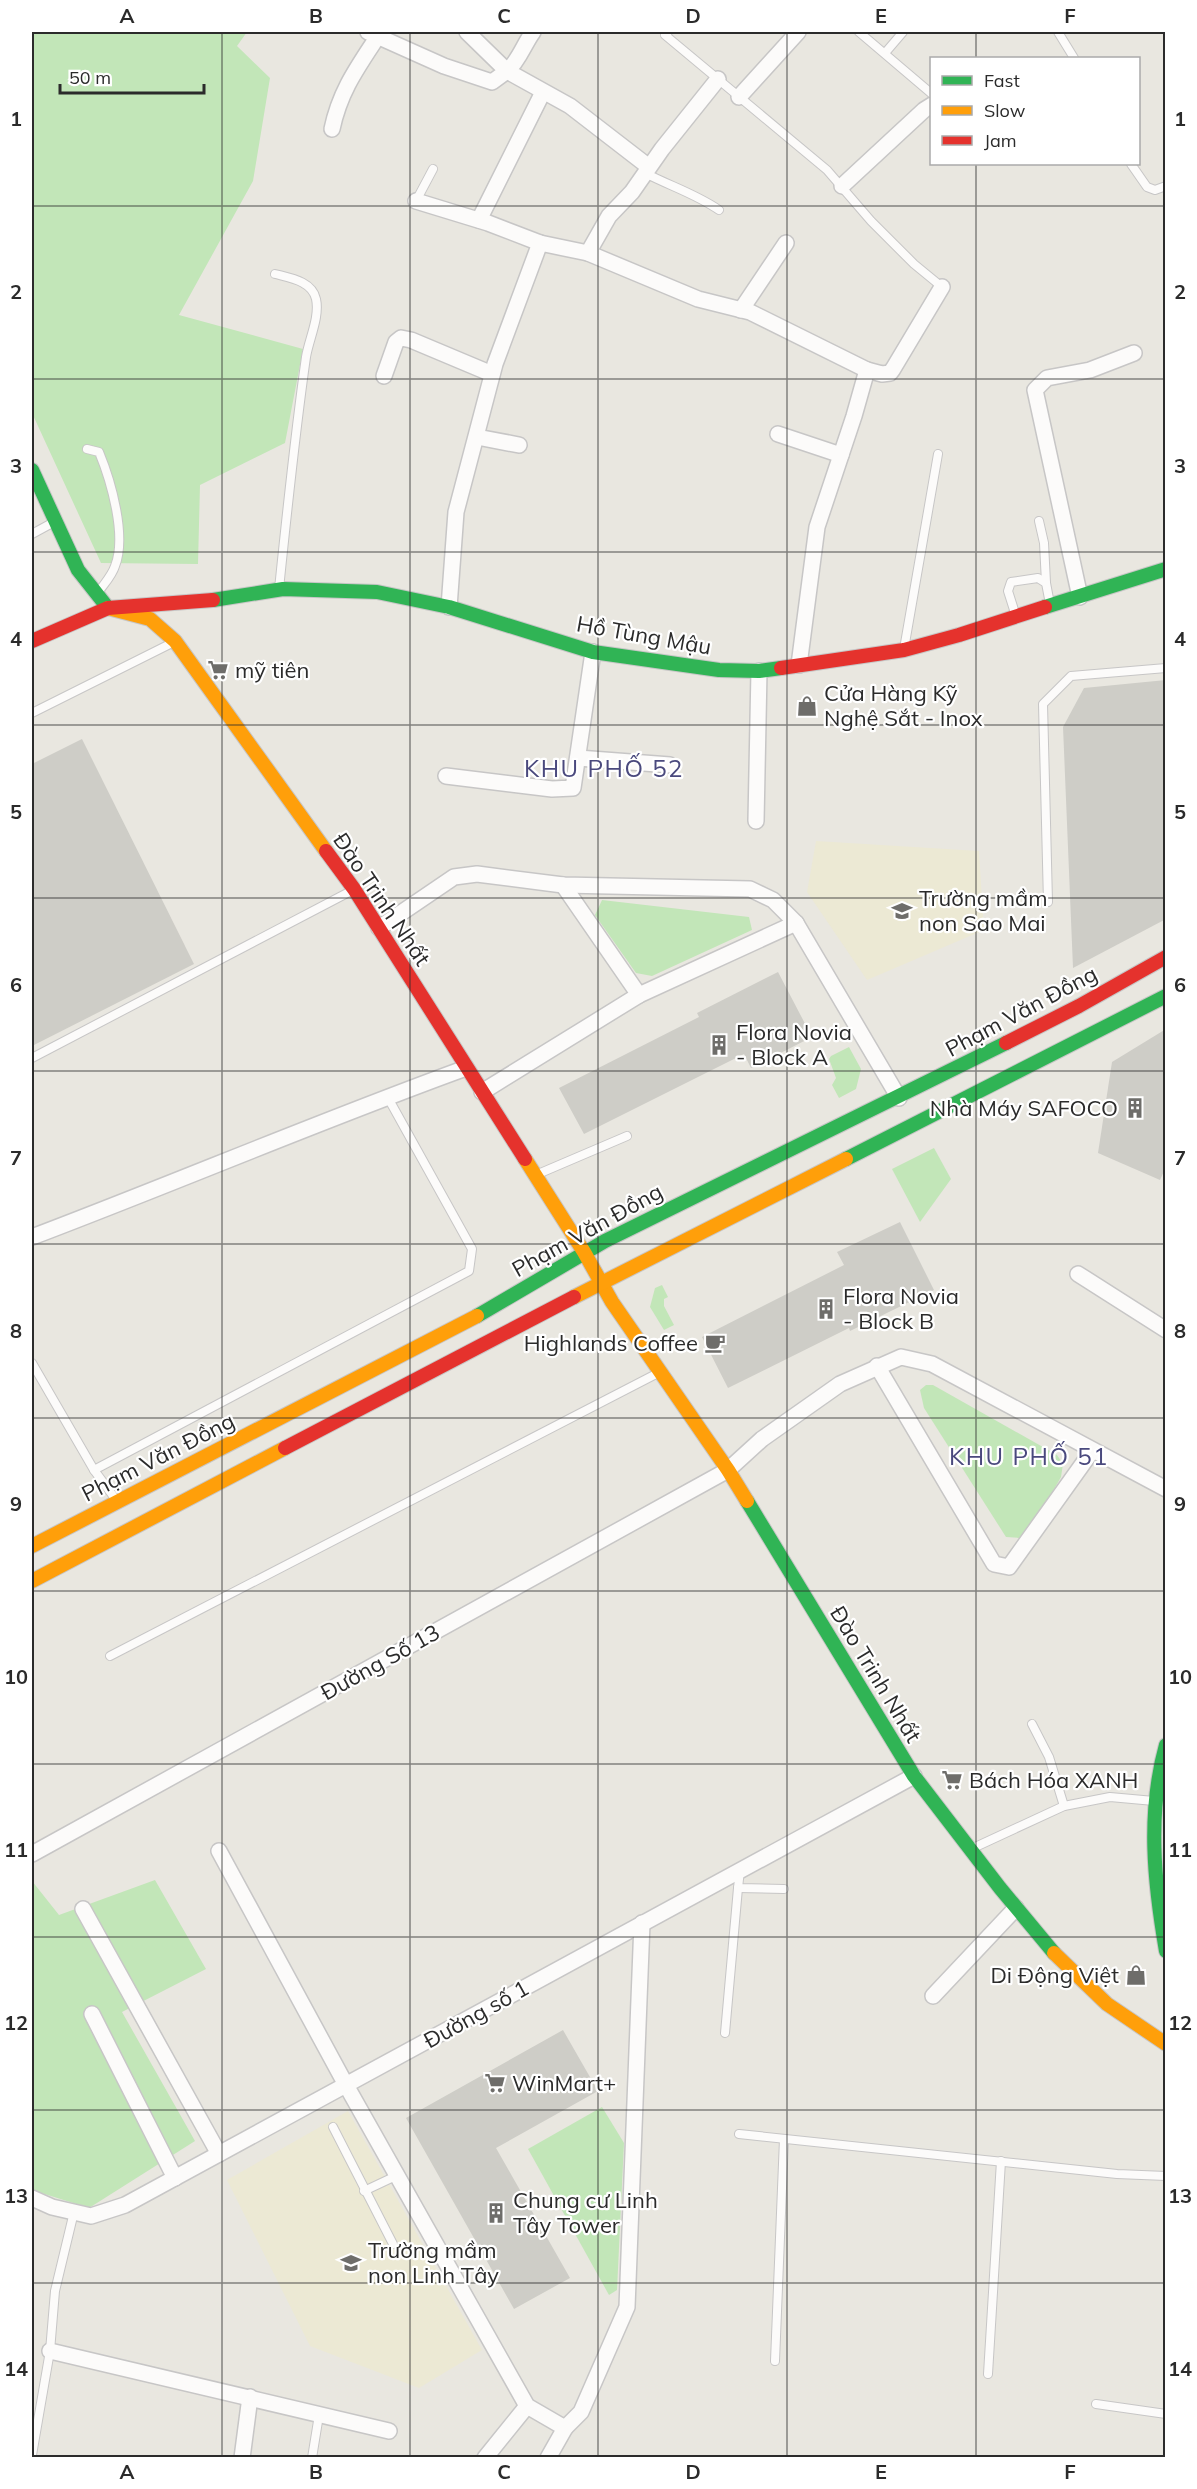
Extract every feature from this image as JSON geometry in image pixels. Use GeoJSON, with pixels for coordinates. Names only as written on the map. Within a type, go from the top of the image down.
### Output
{"type":"FeatureCollection","features":[{"type":"Feature","properties":{"kind":"main road"},"geometry":{"type":"LineString","coordinates":[[32,470],[78,570],[108,608]]}},
{"type":"Feature","properties":{"kind":"main road","name":"Hồ Tùng Mậu"},"geometry":{"type":"LineString","coordinates":[[32,641],[108,608],[216,600],[279,590],[377,592],[449,607],[593,652],[719,670],[759,671],[904,650],[959,635],[1166,569]]}},
{"type":"Feature","properties":{"kind":"main road","name":"Đào Trinh Nhất"},"geometry":{"type":"LineString","coordinates":[[108,608],[150,619],[175,642],[354,889],[584,1252],[600,1283],[728,1470],[914,1776],[1051,1950],[1107,2004],[1166,2044]]}},
{"type":"Feature","properties":{"kind":"main road","name":"Phạm Văn Đồng"},"geometry":{"type":"LineString","coordinates":[[32,1546],[357,1380],[490,1309],[584,1252],[801,1143],[899,1098],[1079,1006],[1166,957]]}},
{"type":"Feature","properties":{"kind":"main road"},"geometry":{"type":"LineString","coordinates":[[32,1581],[600,1283],[1166,996]]}},
{"type":"Feature","properties":{"kind":"main road"},"geometry":{"type":"LineString","coordinates":[[1166,1745],[1156,1802],[1157,1895],[1166,1952]]}},
{"type":"Feature","properties":{"kind":"street"},"geometry":{"type":"LineString","coordinates":[[467,32],[507,71],[570,106],[647,170]]}},
{"type":"Feature","properties":{"kind":"street"},"geometry":{"type":"LineString","coordinates":[[332,129],[337,105],[373,34],[444,66],[492,82],[515,64],[522,47],[533,32]]}},
{"type":"Feature","properties":{"kind":"street"},"geometry":{"type":"LineString","coordinates":[[740,98],[798,32]]}},
{"type":"Feature","properties":{"kind":"street"},"geometry":{"type":"LineString","coordinates":[[588,253],[609,216],[632,192],[718,79]]}},
{"type":"Feature","properties":{"kind":"street"},"geometry":{"type":"LineString","coordinates":[[479,220],[543,92]]}},
{"type":"Feature","properties":{"kind":"street"},"geometry":{"type":"LineString","coordinates":[[842,186],[915,117],[930,106]]}},
{"type":"Feature","properties":{"kind":"street"},"geometry":{"type":"LineString","coordinates":[[416,201],[479,220],[540,243],[588,253],[698,299],[750,312],[867,370],[882,374],[890,373],[893,369],[942,287]]}},
{"type":"Feature","properties":{"kind":"street"},"geometry":{"type":"LineString","coordinates":[[449,607],[456,512],[492,374],[540,243]]}},
{"type":"Feature","properties":{"kind":"street"},"geometry":{"type":"LineString","coordinates":[[741,310],[786,243]]}},
{"type":"Feature","properties":{"kind":"street"},"geometry":{"type":"LineString","coordinates":[[384,376],[396,342],[401,338],[411,340],[492,374]]}},
{"type":"Feature","properties":{"kind":"street"},"geometry":{"type":"LineString","coordinates":[[1080,597],[1035,390],[1047,378],[1090,370],[1134,353]]}},
{"type":"Feature","properties":{"kind":"street"},"geometry":{"type":"LineString","coordinates":[[799,665],[817,527],[867,370]]}},
{"type":"Feature","properties":{"kind":"street"},"geometry":{"type":"LineString","coordinates":[[778,434],[841,456]]}},
{"type":"Feature","properties":{"kind":"street"},"geometry":{"type":"LineString","coordinates":[[477,437],[519,445]]}},
{"type":"Feature","properties":{"kind":"street"},"geometry":{"type":"LineString","coordinates":[[446,776],[552,789],[573,788],[593,652]]}},
{"type":"Feature","properties":{"kind":"street"},"geometry":{"type":"LineString","coordinates":[[756,821],[759,671]]}},
{"type":"Feature","properties":{"kind":"street"},"geometry":{"type":"LineString","coordinates":[[578,758],[670,765]]}},
{"type":"Feature","properties":{"kind":"street"},"geometry":{"type":"LineString","coordinates":[[379,928],[454,877],[477,874],[563,885],[750,889],[773,900],[796,923],[899,1098]]}},
{"type":"Feature","properties":{"kind":"street"},"geometry":{"type":"LineString","coordinates":[[563,885],[639,995]]}},
{"type":"Feature","properties":{"kind":"street"},"geometry":{"type":"LineString","coordinates":[[482,1092],[639,995],[796,923]]}},
{"type":"Feature","properties":{"kind":"street"},"geometry":{"type":"LineString","coordinates":[[32,1237],[387,1096],[466,1068]]}},
{"type":"Feature","properties":{"kind":"street"},"geometry":{"type":"LineString","coordinates":[[1078,1274],[1166,1330]]}},
{"type":"Feature","properties":{"kind":"street","name":"Đường Số 13"},"geometry":{"type":"LineString","coordinates":[[32,1854],[728,1470],[762,1439],[840,1384],[901,1357],[932,1365],[1166,1489]]}},
{"type":"Feature","properties":{"kind":"street"},"geometry":{"type":"LineString","coordinates":[[877,1366],[994,1564],[1009,1567],[1092,1451]]}},
{"type":"Feature","properties":{"kind":"street","name":"Đường số 1"},"geometry":{"type":"LineString","coordinates":[[32,2198],[52,2207],[91,2216],[125,2205],[914,1776]]}},
{"type":"Feature","properties":{"kind":"street"},"geometry":{"type":"LineString","coordinates":[[219,1851],[346,2085],[527,2406],[565,2428]]}},
{"type":"Feature","properties":{"kind":"street"},"geometry":{"type":"LineString","coordinates":[[933,1996],[1016,1908]]}},
{"type":"Feature","properties":{"kind":"street"},"geometry":{"type":"LineString","coordinates":[[83,1909],[219,2154]]}},
{"type":"Feature","properties":{"kind":"street"},"geometry":{"type":"LineString","coordinates":[[548,2457],[565,2428],[581,2412],[627,2307],[642,1923]]}},
{"type":"Feature","properties":{"kind":"street"},"geometry":{"type":"LineString","coordinates":[[92,2014],[175,2178]]}},
{"type":"Feature","properties":{"kind":"street"},"geometry":{"type":"LineString","coordinates":[[51,2351],[389,2431]]}},
{"type":"Feature","properties":{"kind":"street"},"geometry":{"type":"LineString","coordinates":[[242,2457],[250,2397]]}},
{"type":"Feature","properties":{"kind":"street"},"geometry":{"type":"LineString","coordinates":[[485,2457],[527,2406]]}},
{"type":"Feature","properties":{"kind":"lane"},"geometry":{"type":"LineString","coordinates":[[668,32],[665,35],[827,170],[871,221],[914,264],[942,287]]}},
{"type":"Feature","properties":{"kind":"lane"},"geometry":{"type":"LineString","coordinates":[[859,32],[930,92]]}},
{"type":"Feature","properties":{"kind":"lane"},"geometry":{"type":"LineString","coordinates":[[885,53],[903,32]]}},
{"type":"Feature","properties":{"kind":"lane"},"geometry":{"type":"LineString","coordinates":[[1059,32],[1073,57]]}},
{"type":"Feature","properties":{"kind":"lane"},"geometry":{"type":"LineString","coordinates":[[1132,165],[1147,187],[1155,190],[1166,186]]}},
{"type":"Feature","properties":{"kind":"lane"},"geometry":{"type":"LineString","coordinates":[[416,201],[433,169]]}},
{"type":"Feature","properties":{"kind":"lane"},"geometry":{"type":"LineString","coordinates":[[647,170],[702,198],[719,210]]}},
{"type":"Feature","properties":{"kind":"lane"},"geometry":{"type":"LineString","coordinates":[[275,274],[300,280],[309,287],[316,298],[315,319],[307,354],[289,486],[279,590]]}},
{"type":"Feature","properties":{"kind":"lane"},"geometry":{"type":"LineString","coordinates":[[87,448],[99,452],[118,522],[118,555],[115,568],[97,595]]}},
{"type":"Feature","properties":{"kind":"lane"},"geometry":{"type":"LineString","coordinates":[[904,650],[938,454]]}},
{"type":"Feature","properties":{"kind":"lane"},"geometry":{"type":"LineString","coordinates":[[32,534],[56,521]]}},
{"type":"Feature","properties":{"kind":"lane"},"geometry":{"type":"LineString","coordinates":[[1039,521],[1044,543],[1046,583],[1050,605]]}},
{"type":"Feature","properties":{"kind":"lane"},"geometry":{"type":"LineString","coordinates":[[1016,615],[1008,591],[1011,582],[1038,578],[1046,583]]}},
{"type":"Feature","properties":{"kind":"lane"},"geometry":{"type":"LineString","coordinates":[[32,713],[175,642]]}},
{"type":"Feature","properties":{"kind":"lane"},"geometry":{"type":"LineString","coordinates":[[1048,902],[1043,704],[1071,676],[1166,668]]}},
{"type":"Feature","properties":{"kind":"lane"},"geometry":{"type":"LineString","coordinates":[[32,1058],[354,889]]}},
{"type":"Feature","properties":{"kind":"lane"},"geometry":{"type":"LineString","coordinates":[[94,1470],[469,1271],[472,1249],[387,1096]]}},
{"type":"Feature","properties":{"kind":"lane"},"geometry":{"type":"LineString","coordinates":[[534,1176],[627,1136]]}},
{"type":"Feature","properties":{"kind":"lane"},"geometry":{"type":"LineString","coordinates":[[32,1363],[94,1470],[117,1501]]}},
{"type":"Feature","properties":{"kind":"lane"},"geometry":{"type":"LineString","coordinates":[[110,1656],[661,1372]]}},
{"type":"Feature","properties":{"kind":"lane"},"geometry":{"type":"LineString","coordinates":[[1032,1724],[1049,1757],[1064,1806]]}},
{"type":"Feature","properties":{"kind":"lane"},"geometry":{"type":"LineString","coordinates":[[970,1850],[1064,1806],[1110,1797],[1156,1802]]}},
{"type":"Feature","properties":{"kind":"lane"},"geometry":{"type":"LineString","coordinates":[[725,2033],[740,1870]]}},
{"type":"Feature","properties":{"kind":"lane"},"geometry":{"type":"LineString","coordinates":[[738,1888],[784,1889]]}},
{"type":"Feature","properties":{"kind":"lane"},"geometry":{"type":"LineString","coordinates":[[333,2127],[393,2244]]}},
{"type":"Feature","properties":{"kind":"lane"},"geometry":{"type":"LineString","coordinates":[[740,2134],[1117,2174],[1166,2176]]}},
{"type":"Feature","properties":{"kind":"lane"},"geometry":{"type":"LineString","coordinates":[[775,2361],[784,2139]]}},
{"type":"Feature","properties":{"kind":"lane"},"geometry":{"type":"LineString","coordinates":[[988,2374],[1001,2162]]}},
{"type":"Feature","properties":{"kind":"lane"},"geometry":{"type":"LineString","coordinates":[[364,2191],[398,2175]]}},
{"type":"Feature","properties":{"kind":"lane"},"geometry":{"type":"LineString","coordinates":[[32,2455],[51,2351],[55,2291],[74,2212]]}},
{"type":"Feature","properties":{"kind":"lane"},"geometry":{"type":"LineString","coordinates":[[1095,2404],[1166,2414]]}},
{"type":"Feature","properties":{"kind":"lane"},"geometry":{"type":"LineString","coordinates":[[312,2457],[319,2413]]}},
{"type":"Feature","properties":{"kind":"shaded area","name":"Trường mầm non Sao Mai"},"geometry":{"type":"Polygon","coordinates":[[[816,841],[979,851],[984,930],[867,980],[807,892],[816,841]]]}},
{"type":"Feature","properties":{"kind":"shaded area","name":"Trường mầm non Linh Tây"},"geometry":{"type":"Polygon","coordinates":[[[348,2111],[482,2350],[419,2388],[310,2346],[227,2180],[348,2111]]]}},
{"type":"Feature","properties":{"kind":"green space"},"geometry":{"type":"Polygon","coordinates":[[[32,32],[247,32],[237,46],[270,78],[253,181],[179,315],[303,349],[285,443],[200,485],[198,564],[101,563],[32,413],[32,32]]]}},
{"type":"Feature","properties":{"kind":"green space"},"geometry":{"type":"Polygon","coordinates":[[[602,900],[749,917],[752,930],[652,976],[636,973],[595,915],[602,900]]]}},
{"type":"Feature","properties":{"kind":"green space"},"geometry":{"type":"Polygon","coordinates":[[[849,1047],[861,1069],[856,1089],[839,1098],[832,1085],[836,1078],[829,1059],[849,1047]]]}},
{"type":"Feature","properties":{"kind":"green space"},"geometry":{"type":"Polygon","coordinates":[[[934,1148],[951,1179],[920,1222],[892,1169],[934,1148]]]}},
{"type":"Feature","properties":{"kind":"green space"},"geometry":{"type":"Polygon","coordinates":[[[662,1285],[668,1297],[664,1299],[664,1306],[674,1325],[664,1330],[650,1307],[655,1288],[662,1285]]]}},
{"type":"Feature","properties":{"kind":"green space"},"geometry":{"type":"Polygon","coordinates":[[[926,1385],[933,1385],[1057,1455],[1063,1464],[1061,1477],[1030,1532],[1020,1538],[1006,1537],[924,1408],[920,1390],[926,1385]]]}},
{"type":"Feature","properties":{"kind":"green space"},"geometry":{"type":"Polygon","coordinates":[[[155,1880],[206,1969],[122,2012],[195,2141],[89,2208],[32,2190],[32,1881],[59,1915],[155,1880]]]}},
{"type":"Feature","properties":{"kind":"green space"},"geometry":{"type":"Polygon","coordinates":[[[602,2107],[624,2143],[617,2290],[609,2295],[528,2149],[602,2107]]]}},
{"type":"Feature","properties":{"kind":"building"},"geometry":{"type":"Polygon","coordinates":[[[1166,680],[1166,919],[1073,968],[1063,727],[1084,688],[1166,680]]]}},
{"type":"Feature","properties":{"kind":"building"},"geometry":{"type":"Polygon","coordinates":[[[82,739],[194,964],[32,1046],[32,764],[82,739]]]}},
{"type":"Feature","properties":{"kind":"building","name":"Flora Novia - Block A"},"geometry":{"type":"Polygon","coordinates":[[[778,972],[812,1037],[751,1068],[744,1054],[584,1134],[559,1088],[699,1017],[697,1013],[778,972]]]}},
{"type":"Feature","properties":{"kind":"building","name":"Nhà Máy SAFOCO"},"geometry":{"type":"Polygon","coordinates":[[[1166,1029],[1166,1167],[1160,1180],[1098,1153],[1112,1062],[1166,1029]]]}},
{"type":"Feature","properties":{"kind":"building","name":"Flora Novia - Block B"},"geometry":{"type":"Polygon","coordinates":[[[900,1222],[934,1290],[850,1331],[849,1328],[728,1388],[702,1337],[844,1265],[837,1252],[900,1222]]]}},
{"type":"Feature","properties":{"kind":"building","name":"Chung cư Linh Tây Tower"},"geometry":{"type":"Polygon","coordinates":[[[563,2030],[598,2091],[496,2148],[570,2278],[514,2309],[406,2118],[563,2030]]]}},
{"type":"Feature","properties":{"kind":"traffic: fast"},"geometry":{"type":"LineString","coordinates":[[32,470],[78,570],[108,608]]}},
{"type":"Feature","properties":{"kind":"traffic: fast"},"geometry":{"type":"LineString","coordinates":[[1045,607],[1166,569]]}},
{"type":"Feature","properties":{"kind":"traffic: fast"},"geometry":{"type":"LineString","coordinates":[[213,600],[283,589],[377,592],[449,607],[593,652],[719,670],[759,671],[781,668]]}},
{"type":"Feature","properties":{"kind":"traffic: fast"},"geometry":{"type":"LineString","coordinates":[[846,1159],[1166,996]]}},
{"type":"Feature","properties":{"kind":"traffic: fast"},"geometry":{"type":"LineString","coordinates":[[477,1316],[605,1241],[1006,1043]]}},
{"type":"Feature","properties":{"kind":"traffic: fast"},"geometry":{"type":"LineString","coordinates":[[747,1501],[914,1776],[1000,1888],[1054,1953]]}},
{"type":"Feature","properties":{"kind":"traffic: fast"},"geometry":{"type":"LineString","coordinates":[[1166,1745],[1156,1796],[1154,1822],[1158,1899],[1166,1951]]}},
{"type":"Feature","properties":{"kind":"traffic: slow"},"geometry":{"type":"LineString","coordinates":[[108,608],[150,619],[175,641],[326,851]]}},
{"type":"Feature","properties":{"kind":"traffic: slow"},"geometry":{"type":"LineString","coordinates":[[525,1159],[584,1252],[612,1302],[747,1501]]}},
{"type":"Feature","properties":{"kind":"traffic: slow"},"geometry":{"type":"LineString","coordinates":[[574,1297],[846,1159]]}},
{"type":"Feature","properties":{"kind":"traffic: slow"},"geometry":{"type":"LineString","coordinates":[[32,1546],[477,1316]]}},
{"type":"Feature","properties":{"kind":"traffic: slow"},"geometry":{"type":"LineString","coordinates":[[32,1581],[285,1448]]}},
{"type":"Feature","properties":{"kind":"traffic: slow"},"geometry":{"type":"LineString","coordinates":[[1054,1953],[1107,2004],[1166,2044]]}},
{"type":"Feature","properties":{"kind":"traffic: jam"},"geometry":{"type":"LineString","coordinates":[[32,641],[108,608],[213,600]]}},
{"type":"Feature","properties":{"kind":"traffic: jam"},"geometry":{"type":"LineString","coordinates":[[781,668],[904,650],[1045,607]]}},
{"type":"Feature","properties":{"kind":"traffic: jam"},"geometry":{"type":"LineString","coordinates":[[326,851],[354,889],[525,1159]]}},
{"type":"Feature","properties":{"kind":"traffic: jam"},"geometry":{"type":"LineString","coordinates":[[1006,1043],[1079,1006],[1166,957]]}},
{"type":"Feature","properties":{"kind":"traffic: jam"},"geometry":{"type":"LineString","coordinates":[[285,1448],[574,1297]]}},
{"type":"Feature","properties":{"kind":"place","name":"mỹ tiên"},"geometry":{"type":"Point","coordinates":[218,670]}},
{"type":"Feature","properties":{"kind":"place","name":"Cửa Hàng Kỹ Nghệ Sắt - Inox"},"geometry":{"type":"Point","coordinates":[807,706]}},
{"type":"Feature","properties":{"kind":"place","name":"Trường mầm non Sao Mai"},"geometry":{"type":"Point","coordinates":[902,911]}},
{"type":"Feature","properties":{"kind":"place","name":"Flora Novia - Block A"},"geometry":{"type":"Point","coordinates":[719,1045]}},
{"type":"Feature","properties":{"kind":"place","name":"Nhà Máy SAFOCO"},"geometry":{"type":"Point","coordinates":[1135,1108]}},
{"type":"Feature","properties":{"kind":"place","name":"Flora Novia - Block B"},"geometry":{"type":"Point","coordinates":[826,1309]}},
{"type":"Feature","properties":{"kind":"place","name":"Highlands Coffee"},"geometry":{"type":"Point","coordinates":[715,1343]}},
{"type":"Feature","properties":{"kind":"place","name":"Bách Hóa XANH"},"geometry":{"type":"Point","coordinates":[952,1780]}},
{"type":"Feature","properties":{"kind":"place","name":"Di Động Việt"},"geometry":{"type":"Point","coordinates":[1136,1975]}},
{"type":"Feature","properties":{"kind":"place","name":"WinMart+"},"geometry":{"type":"Point","coordinates":[495,2083]}},
{"type":"Feature","properties":{"kind":"place","name":"Chung cư Linh Tây Tower"},"geometry":{"type":"Point","coordinates":[496,2213]}},
{"type":"Feature","properties":{"kind":"place","name":"Trường mầm non Linh Tây"},"geometry":{"type":"Point","coordinates":[351,2263]}},
{"type":"Feature","properties":{"kind":"district","name":"KHU PHỐ 52"},"geometry":{"type":"Point","coordinates":[604,769]}},
{"type":"Feature","properties":{"kind":"district","name":"KHU PHỐ 51"},"geometry":{"type":"Point","coordinates":[1029,1457]}}]}
